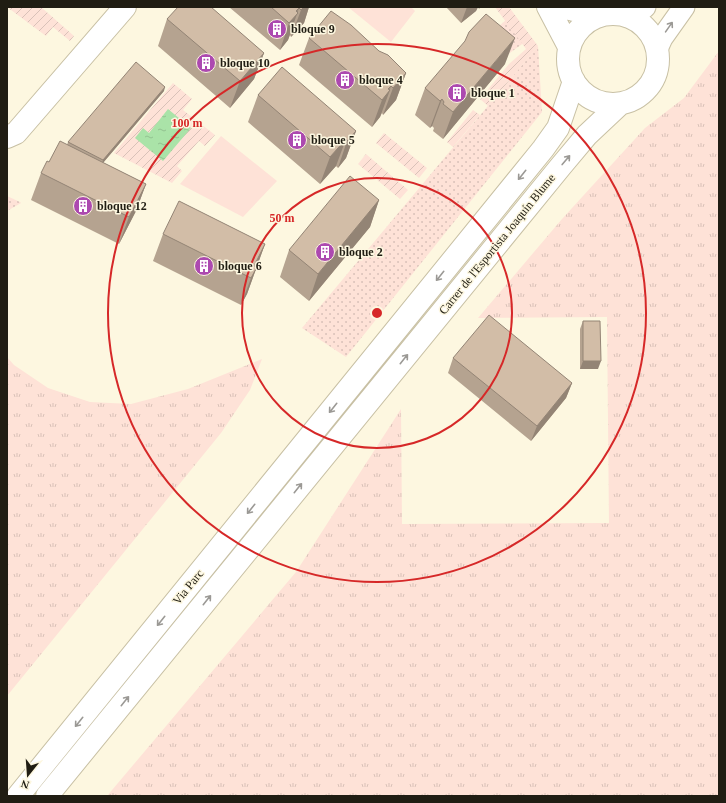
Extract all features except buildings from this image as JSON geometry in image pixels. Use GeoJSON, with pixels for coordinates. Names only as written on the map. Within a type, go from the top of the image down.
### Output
{"type":"FeatureCollection","features":[{"type":"Feature","properties":{"kind":"main road"},"geometry":{"type":"LineString","coordinates":[[7,137],[16,133],[125,7]]}},
{"type":"Feature","properties":{"kind":"main road"},"geometry":{"type":"LineString","coordinates":[[548,7],[569,47]]}},
{"type":"Feature","properties":{"kind":"main road"},"geometry":{"type":"LineString","coordinates":[[562,7],[599,16]]}},
{"type":"Feature","properties":{"kind":"main road"},"geometry":{"type":"LineString","coordinates":[[637,12],[642,24],[651,35],[657,49],[658,64],[654,78],[646,90],[634,99],[620,104],[606,104],[593,99],[582,92],[574,81],[569,70],[569,47],[580,28],[599,16],[637,12]]}},
{"type":"Feature","properties":{"kind":"main road","name":"Carrer de l'Esportista Joaquín Blume"},"geometry":{"type":"LineString","coordinates":[[358,377],[543,149],[558,128],[574,81]]}},
{"type":"Feature","properties":{"kind":"main road","name":"Carrer de l'Esportista Joaquín Blume"},"geometry":{"type":"LineString","coordinates":[[379,389],[587,135],[620,104]]}},
{"type":"Feature","properties":{"kind":"main road","name":"Via Parc"},"geometry":{"type":"LineString","coordinates":[[18,796],[358,377]]}},
{"type":"Feature","properties":{"kind":"main road","name":"Via Parc"},"geometry":{"type":"LineString","coordinates":[[47,796],[379,389]]}},
{"type":"Feature","properties":{"kind":"street"},"geometry":{"type":"LineString","coordinates":[[657,49],[662,38],[684,7]]}},
{"type":"Feature","properties":{"kind":"green space"},"geometry":{"type":"Polygon","coordinates":[[[7,7],[41,7],[74,36],[70,41],[53,27],[46,36],[7,7]]]}},
{"type":"Feature","properties":{"kind":"green space"},"geometry":{"type":"Polygon","coordinates":[[[348,7],[411,7],[415,11],[391,42],[348,7]]]}},
{"type":"Feature","properties":{"kind":"green space"},"geometry":{"type":"Polygon","coordinates":[[[495,7],[509,7],[538,46],[488,106],[480,99],[509,64],[526,49],[495,7]]]}},
{"type":"Feature","properties":{"kind":"green space"},"geometry":{"type":"Polygon","coordinates":[[[506,20],[525,42],[507,55],[485,38],[506,20]]]}},
{"type":"Feature","properties":{"kind":"green space"},"geometry":{"type":"Polygon","coordinates":[[[538,46],[542,112],[346,357],[302,328],[538,46]]]}},
{"type":"Feature","properties":{"kind":"green space"},"geometry":{"type":"Polygon","coordinates":[[[719,51],[719,796],[107,796],[296,572],[401,409],[402,524],[609,523],[607,317],[478,318],[562,219],[645,128],[684,98],[719,51]]]}},
{"type":"Feature","properties":{"kind":"green space"},"geometry":{"type":"Polygon","coordinates":[[[173,83],[192,99],[183,110],[215,135],[205,146],[199,141],[177,166],[182,171],[172,183],[114,153],[173,83]]]}},
{"type":"Feature","properties":{"kind":"green space"},"geometry":{"type":"Polygon","coordinates":[[[473,110],[480,115],[453,147],[447,142],[473,110]]]}},
{"type":"Feature","properties":{"kind":"green space"},"geometry":{"type":"Polygon","coordinates":[[[384,133],[427,168],[419,178],[376,143],[384,133]]]}},
{"type":"Feature","properties":{"kind":"green space"},"geometry":{"type":"Polygon","coordinates":[[[221,136],[277,181],[243,217],[180,184],[221,136]]]}},
{"type":"Feature","properties":{"kind":"green space"},"geometry":{"type":"Polygon","coordinates":[[[366,154],[408,190],[400,199],[358,164],[366,154]]]}},
{"type":"Feature","properties":{"kind":"green space"},"geometry":{"type":"Polygon","coordinates":[[[7,196],[20,202],[21,203],[7,211],[7,196]]]}},
{"type":"Feature","properties":{"kind":"green space"},"geometry":{"type":"Polygon","coordinates":[[[7,357],[14,365],[48,388],[90,402],[131,404],[188,389],[262,359],[250,390],[221,433],[7,696],[7,357]]]}},
{"type":"Feature","properties":{"kind":"water"},"geometry":{"type":"Polygon","coordinates":[[[168,109],[191,128],[163,161],[135,138],[143,128],[149,133],[168,109]]]}},
{"type":"Feature","properties":{"kind":"place","name":"bloque 9"},"geometry":{"type":"Point","coordinates":[277,29]}},
{"type":"Feature","properties":{"kind":"place","name":"bloque 10"},"geometry":{"type":"Point","coordinates":[206,63]}},
{"type":"Feature","properties":{"kind":"place","name":"bloque 4"},"geometry":{"type":"Point","coordinates":[345,80]}},
{"type":"Feature","properties":{"kind":"place","name":"bloque 1"},"geometry":{"type":"Point","coordinates":[457,93]}},
{"type":"Feature","properties":{"kind":"place","name":"bloque 5"},"geometry":{"type":"Point","coordinates":[297,140]}},
{"type":"Feature","properties":{"kind":"place","name":"bloque 12"},"geometry":{"type":"Point","coordinates":[83,206]}},
{"type":"Feature","properties":{"kind":"place","name":"bloque 2"},"geometry":{"type":"Point","coordinates":[325,252]}},
{"type":"Feature","properties":{"kind":"place","name":"bloque 6"},"geometry":{"type":"Point","coordinates":[204,266]}}]}
